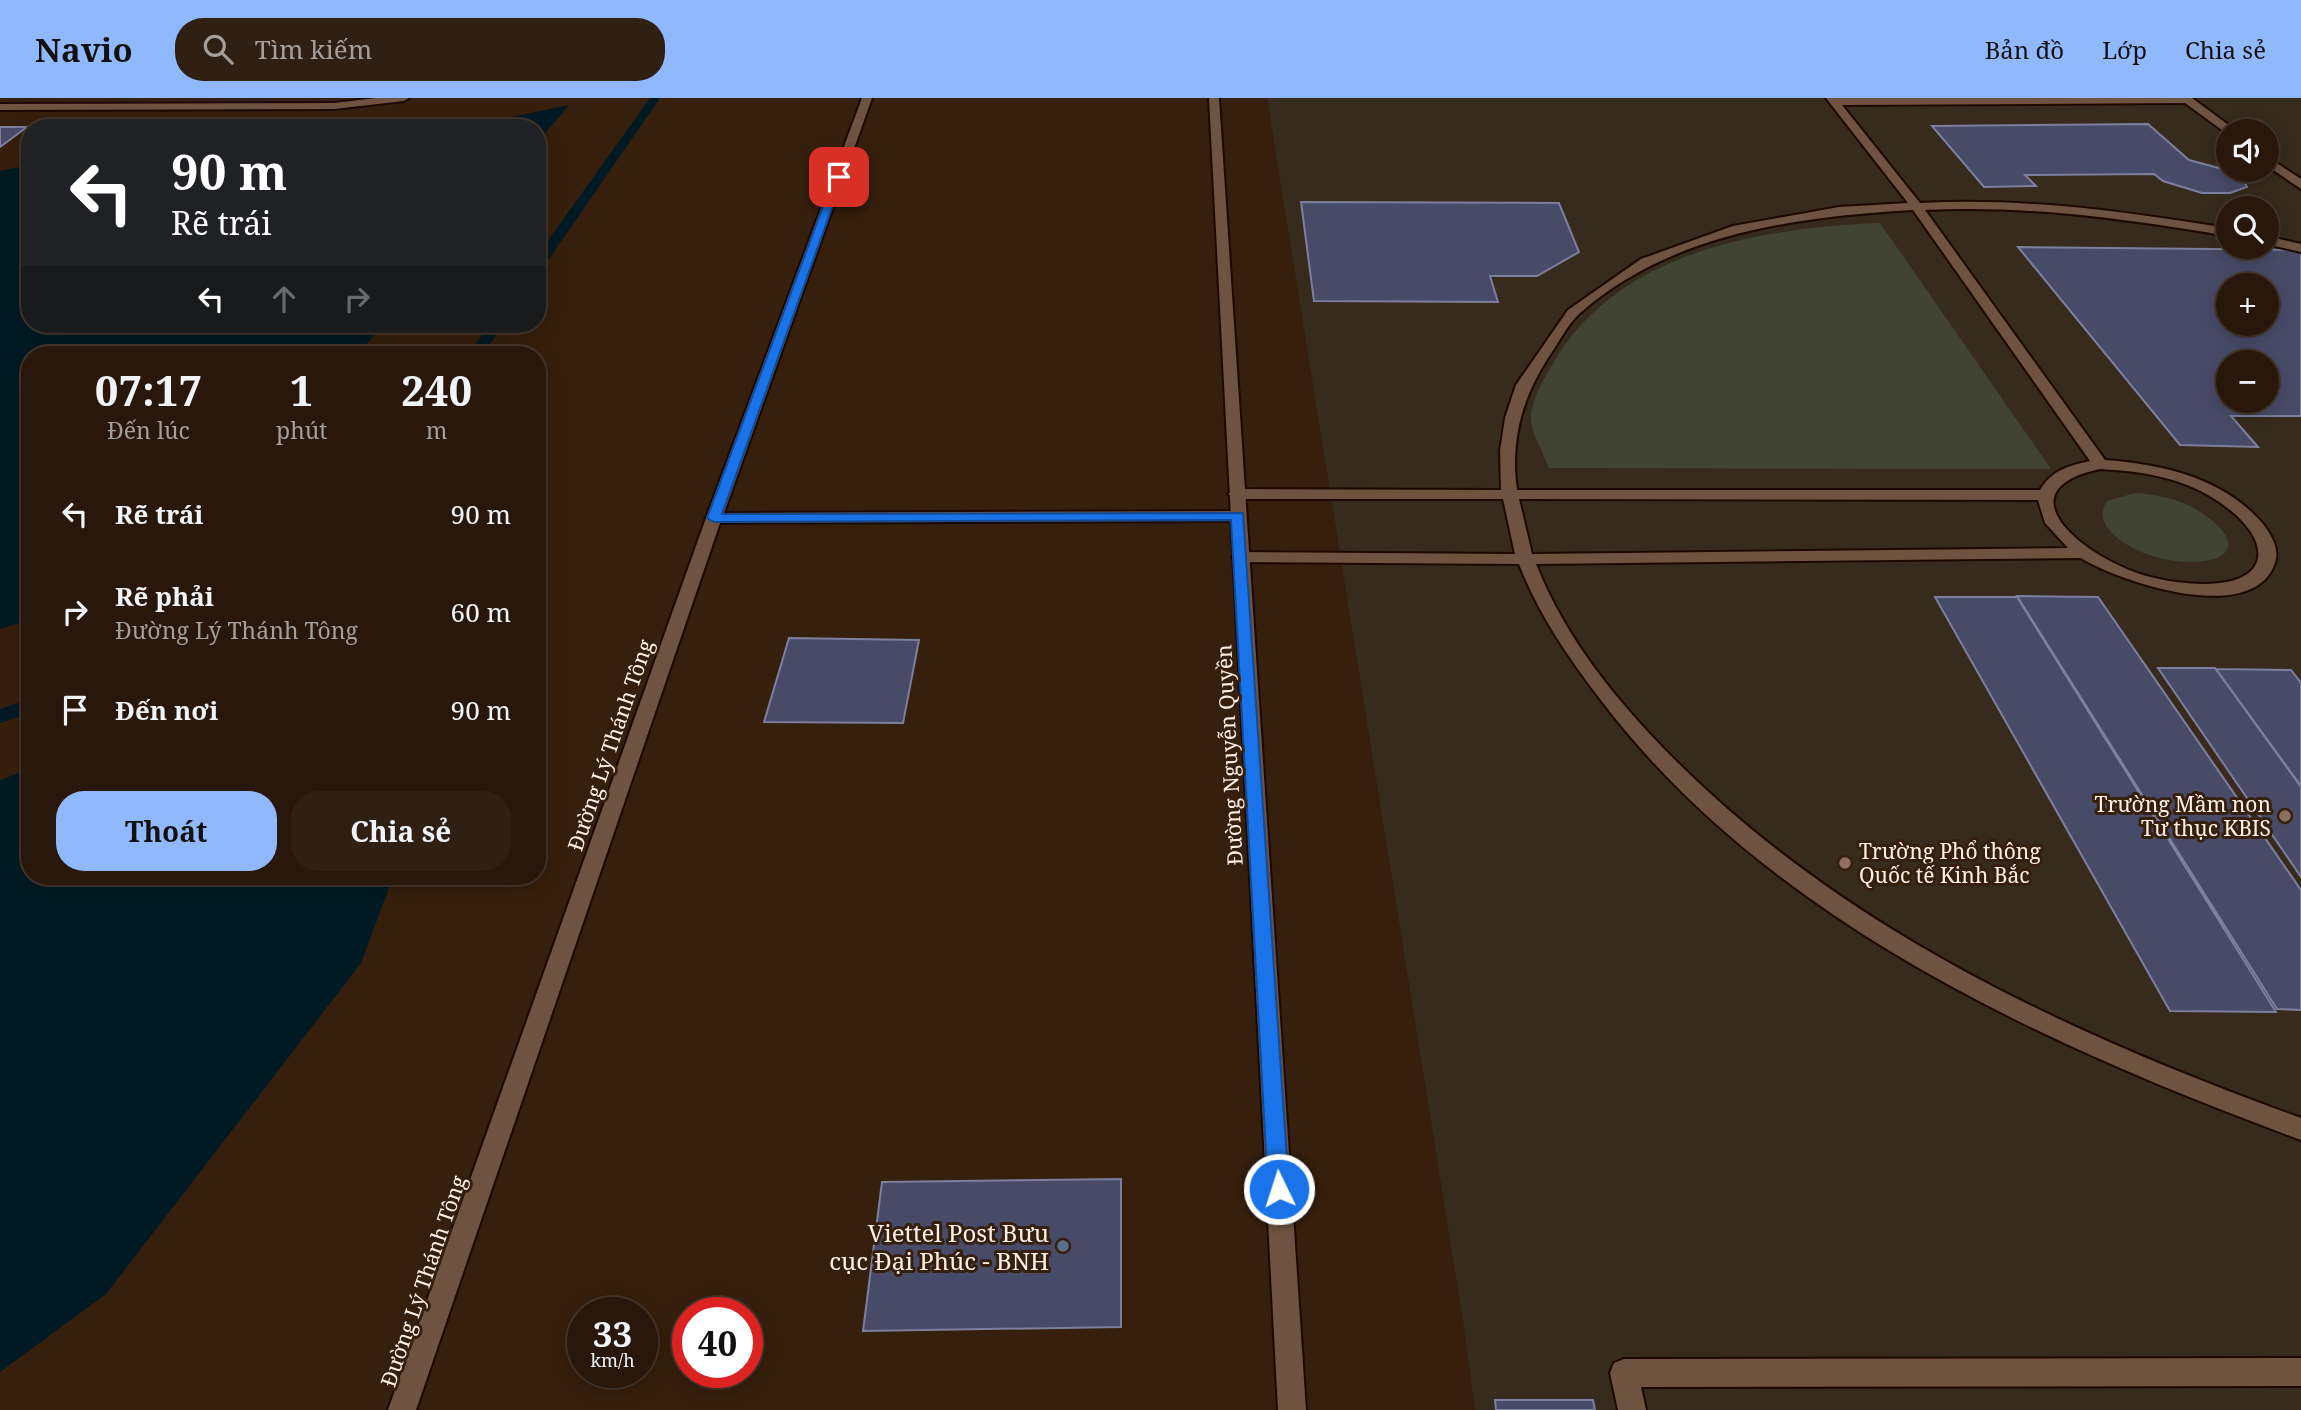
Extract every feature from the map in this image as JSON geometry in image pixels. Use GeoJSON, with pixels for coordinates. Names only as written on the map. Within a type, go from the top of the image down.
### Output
{"type":"FeatureCollection","features":[{"type":"Feature","properties":{"kind":"street"},"geometry":{"type":"LineString","coordinates":[[0,107],[334,106],[404,98]]}},
{"type":"Feature","properties":{"kind":"street","name":"Đường Lý Thánh Tông"},"geometry":{"type":"LineString","coordinates":[[402,1410],[714,518],[867,98]]}},
{"type":"Feature","properties":{"kind":"street","name":"Đường Nguyễn Quyền"},"geometry":{"type":"LineString","coordinates":[[1214,98],[1292,1410]]}},
{"type":"Feature","properties":{"kind":"street"},"geometry":{"type":"LineString","coordinates":[[1833,100],[2188,100],[2216,121]]}},
{"type":"Feature","properties":{"kind":"street"},"geometry":{"type":"LineString","coordinates":[[1833,100],[1915,204],[2100,464]]}},
{"type":"Feature","properties":{"kind":"street"},"geometry":{"type":"LineString","coordinates":[[2279,169],[2301,185]]}},
{"type":"Feature","properties":{"kind":"street"},"geometry":{"type":"LineString","coordinates":[[2216,230],[2073,209],[1915,204],[1829,212],[1749,226],[1690,244],[1617,279],[1582,305],[1554,334],[1531,368],[1515,405],[1508,448],[1509,494],[1524,559],[1567,641],[1602,692],[1647,745],[1703,799],[1768,854],[1844,910],[1930,963],[2025,1015],[2129,1064],[2301,1129]]}},
{"type":"Feature","properties":{"kind":"street"},"geometry":{"type":"LineString","coordinates":[[2279,243],[2301,248]]}},
{"type":"Feature","properties":{"kind":"street"},"geometry":{"type":"LineString","coordinates":[[2100,464],[2163,472],[2185,479],[2225,499],[2255,524],[2269,550],[2268,561],[2252,580],[2238,586],[2198,590],[2126,575],[2084,553],[2052,523],[2045,509],[2044,495],[2047,485],[2055,477],[2082,466],[2100,464]]}},
{"type":"Feature","properties":{"kind":"street"},"geometry":{"type":"LineString","coordinates":[[1236,494],[2044,495]]}},
{"type":"Feature","properties":{"kind":"street"},"geometry":{"type":"LineString","coordinates":[[714,518],[1238,516]]}},
{"type":"Feature","properties":{"kind":"street"},"geometry":{"type":"LineString","coordinates":[[1240,557],[1524,559],[2084,553]]}},
{"type":"Feature","properties":{"kind":"street"},"geometry":{"type":"LineString","coordinates":[[1632,1410],[1624,1373],[2301,1372]]}},
{"type":"Feature","properties":{"kind":"shaded area","name":"Trường Phổ thông Quốc tế Kinh Bắc"},"geometry":{"type":"Polygon","coordinates":[[[1267,98],[2301,98],[2301,1410],[1475,1410],[1464,1327],[1267,98]]]}},
{"type":"Feature","properties":{"kind":"green space"},"geometry":{"type":"Polygon","coordinates":[[[1880,223],[2051,469],[1549,468],[1535,437],[1531,418],[1537,394],[1558,355],[1587,319],[1621,290],[1659,268],[1701,251],[1746,239],[1791,231],[1880,223]]]}},
{"type":"Feature","properties":{"kind":"green space"},"geometry":{"type":"Polygon","coordinates":[[[2135,493],[2175,500],[2202,513],[2226,536],[2228,548],[2219,557],[2202,561],[2180,561],[2156,557],[2132,548],[2113,534],[2103,515],[2107,501],[2135,493]]]}},
{"type":"Feature","properties":{"kind":"water"},"geometry":{"type":"Polygon","coordinates":[[[569,105],[546,132],[546,119],[503,119],[569,105]]]}},
{"type":"Feature","properties":{"kind":"water"},"geometry":{"type":"Polygon","coordinates":[[[21,167],[21,333],[376,333],[365,346],[21,346],[21,623],[0,629],[0,171],[21,167]]]}},
{"type":"Feature","properties":{"kind":"water"},"geometry":{"type":"Polygon","coordinates":[[[21,772],[21,885],[390,885],[361,963],[106,1294],[0,1372],[0,780],[21,772]]]}},
{"type":"Feature","properties":{"kind":"building"},"geometry":{"type":"Polygon","coordinates":[[[2148,124],[2189,160],[2216,167],[2216,182],[2244,182],[2247,187],[2230,193],[2202,193],[2163,181],[2154,174],[2025,175],[2036,186],[1984,187],[1932,126],[2148,124]]]}},
{"type":"Feature","properties":{"kind":"building"},"geometry":{"type":"Polygon","coordinates":[[[0,127],[21,127],[21,131],[0,147],[0,127]]]}},
{"type":"Feature","properties":{"kind":"building"},"geometry":{"type":"Polygon","coordinates":[[[1301,202],[1559,203],[1579,252],[1537,276],[1490,276],[1498,302],[1314,301],[1301,202]]]}},
{"type":"Feature","properties":{"kind":"building"},"geometry":{"type":"Polygon","coordinates":[[[2018,247],[2216,249],[2216,259],[2279,259],[2279,250],[2301,250],[2301,416],[2231,416],[2258,447],[2180,445],[2018,247]]]}},
{"type":"Feature","properties":{"kind":"building"},"geometry":{"type":"Polygon","coordinates":[[[2017,596],[2098,597],[2301,890],[2301,1010],[2277,1009],[2017,596]]]}},
{"type":"Feature","properties":{"kind":"building"},"geometry":{"type":"Polygon","coordinates":[[[1935,597],[2017,597],[2276,1012],[2170,1011],[1935,597]]]}},
{"type":"Feature","properties":{"kind":"building"},"geometry":{"type":"Polygon","coordinates":[[[789,638],[919,640],[903,723],[764,722],[789,638]]]}},
{"type":"Feature","properties":{"kind":"building"},"geometry":{"type":"Polygon","coordinates":[[[2158,668],[2215,668],[2301,787],[2301,877],[2158,668]]]}},
{"type":"Feature","properties":{"kind":"building"},"geometry":{"type":"Polygon","coordinates":[[[2216,669],[2291,670],[2301,683],[2301,786],[2216,669]]]}},
{"type":"Feature","properties":{"kind":"building"},"geometry":{"type":"Polygon","coordinates":[[[1121,1179],[1121,1327],[863,1331],[882,1182],[1121,1179]]]}},
{"type":"Feature","properties":{"kind":"building"},"geometry":{"type":"Polygon","coordinates":[[[1495,1400],[1593,1400],[1595,1410],[1496,1410],[1495,1400]]]}},
{"type":"Feature","properties":{"kind":"waterway"},"geometry":{"type":"LineString","coordinates":[[546,253],[655,98]]}},
{"type":"Feature","properties":{"kind":"waterway"},"geometry":{"type":"LineString","coordinates":[[481,346],[491,333]]}},
{"type":"Feature","properties":{"kind":"waterway"},"geometry":{"type":"LineString","coordinates":[[0,716],[21,709]]}},
{"type":"Feature","properties":{"kind":"place","name":"Trường Mầm non Tư thục KBIS"},"geometry":{"type":"Point","coordinates":[2285,816]}},
{"type":"Feature","properties":{"kind":"place","name":"Trường Phổ thông Quốc tế Kinh Bắc"},"geometry":{"type":"Point","coordinates":[1845,863]}},
{"type":"Feature","properties":{"kind":"place","name":"Viettel Post Bưu cục Đại Phúc - BNH"},"geometry":{"type":"Point","coordinates":[1063,1246]}},
{"type":"Feature","properties":{"kind":"route"},"geometry":{"type":"LineString","coordinates":[[839,177],[714,518],[1238,516],[1279,1189]]}}]}
